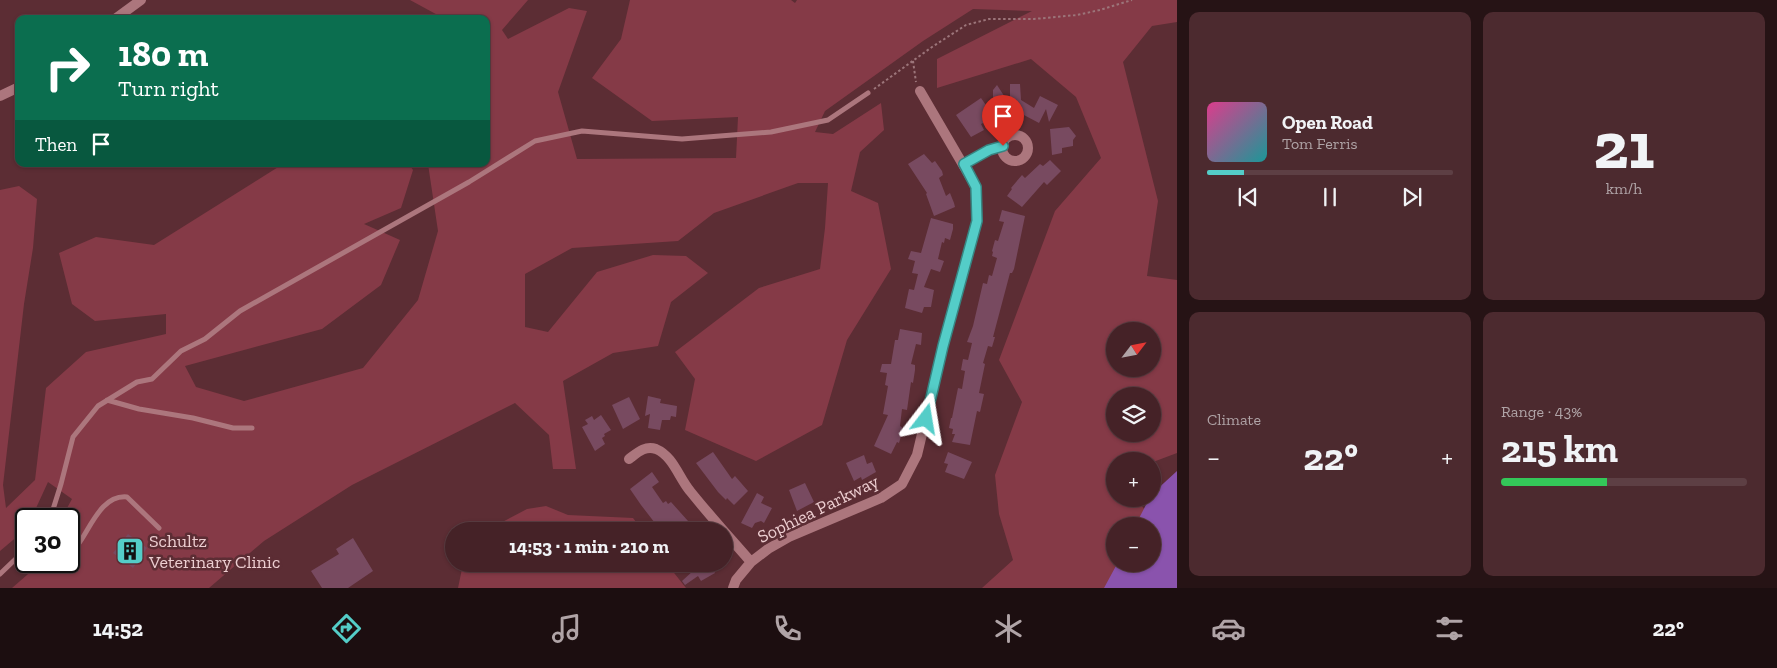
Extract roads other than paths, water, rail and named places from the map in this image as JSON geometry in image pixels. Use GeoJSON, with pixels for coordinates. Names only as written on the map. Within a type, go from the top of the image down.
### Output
{"type":"FeatureCollection","features":[{"type":"Feature","properties":{"kind":"street"},"geometry":{"type":"LineString","coordinates":[[120,15],[141,0]]}},
{"type":"Feature","properties":{"kind":"street"},"geometry":{"type":"LineString","coordinates":[[0,96],[15,89]]}},
{"type":"Feature","properties":{"kind":"street","name":"Sophiea Parkway"},"geometry":{"type":"LineString","coordinates":[[733,588],[736,580],[751,562],[768,548],[880,498],[902,484],[916,456],[943,346],[977,221],[976,187],[920,92]]}},
{"type":"Feature","properties":{"kind":"street"},"geometry":{"type":"LineString","coordinates":[[964,164],[989,150],[1003,146]]}},
{"type":"Feature","properties":{"kind":"street"},"geometry":{"type":"LineString","coordinates":[[629,459],[648,447],[655,448],[663,453],[691,493],[751,562]]}},
{"type":"Feature","properties":{"kind":"lane"},"geometry":{"type":"LineString","coordinates":[[53,508],[73,437],[98,406],[137,382],[152,379],[180,351],[205,339],[240,311],[469,182],[535,141],[582,131],[682,139],[771,132],[828,120],[868,93]]}},
{"type":"Feature","properties":{"kind":"lane"},"geometry":{"type":"LineString","coordinates":[[107,400],[139,409],[193,418],[233,428],[252,428]]}},
{"type":"Feature","properties":{"kind":"lane"},"geometry":{"type":"LineString","coordinates":[[80,542],[99,511],[121,497],[127,497],[159,528]]}},
{"type":"Feature","properties":{"kind":"lane"},"geometry":{"type":"LineString","coordinates":[[0,574],[15,560]]}},
{"type":"Feature","properties":{"kind":"place","name":"Schultz Veterinary Clinic"},"geometry":{"type":"Point","coordinates":[130,551]}}]}
